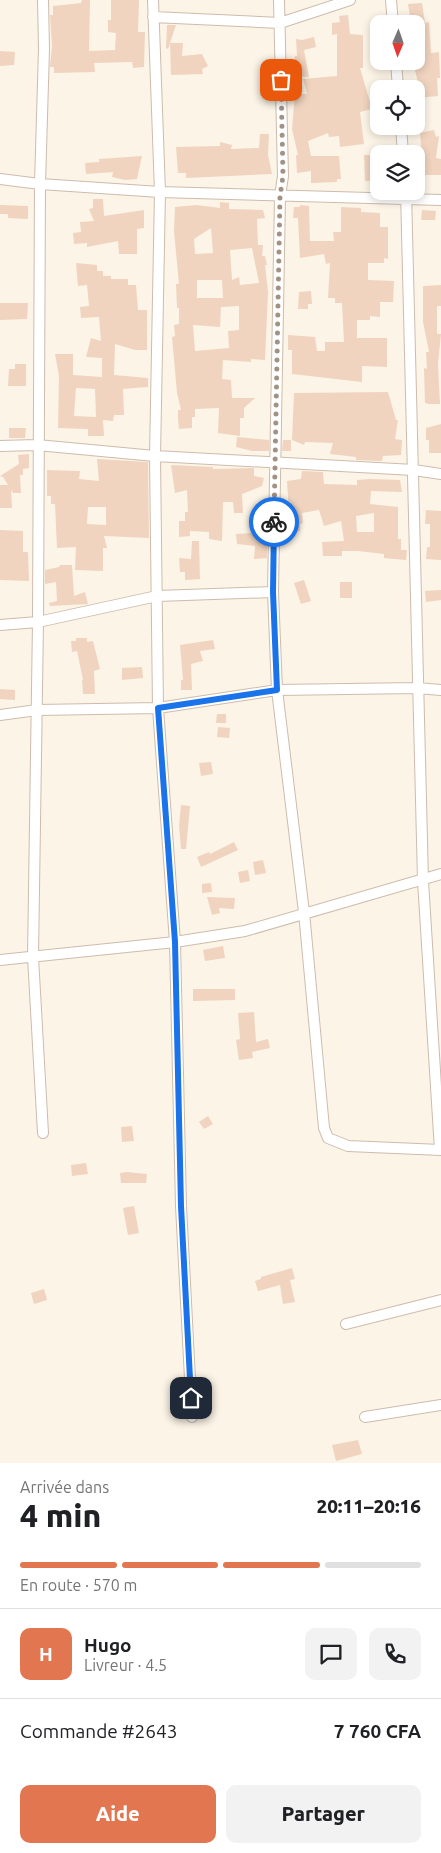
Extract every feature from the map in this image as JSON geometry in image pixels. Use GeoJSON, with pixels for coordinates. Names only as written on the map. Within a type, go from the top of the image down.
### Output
{"type":"FeatureCollection","features":[{"type":"Feature","properties":{"kind":"street"},"geometry":{"type":"LineString","coordinates":[[43,0],[44,49],[40,184],[37,445],[38,622],[33,957],[43,1133]]}},
{"type":"Feature","properties":{"kind":"street"},"geometry":{"type":"LineString","coordinates":[[153,0],[160,192],[155,456],[158,708],[175,942],[181,1206],[192,1417]]}},
{"type":"Feature","properties":{"kind":"street"},"geometry":{"type":"LineString","coordinates":[[279,0],[283,176],[280,196],[273,592],[277,690],[304,912],[324,1128],[328,1138],[348,1146],[440,1150],[423,881],[407,200]]}},
{"type":"Feature","properties":{"kind":"street"},"geometry":{"type":"LineString","coordinates":[[153,17],[280,22],[350,0]]}},
{"type":"Feature","properties":{"kind":"street"},"geometry":{"type":"LineString","coordinates":[[391,0],[392,15]]}},
{"type":"Feature","properties":{"kind":"street"},"geometry":{"type":"LineString","coordinates":[[0,179],[40,184],[160,192],[280,196],[370,196]]}},
{"type":"Feature","properties":{"kind":"street"},"geometry":{"type":"LineString","coordinates":[[425,198],[441,200]]}},
{"type":"Feature","properties":{"kind":"street"},"geometry":{"type":"LineString","coordinates":[[0,446],[37,445],[155,456],[414,470],[441,474]]}},
{"type":"Feature","properties":{"kind":"street"},"geometry":{"type":"LineString","coordinates":[[0,625],[38,622],[157,596],[273,592]]}},
{"type":"Feature","properties":{"kind":"street"},"geometry":{"type":"LineString","coordinates":[[0,715],[37,710],[158,708],[277,690],[417,688],[441,690]]}},
{"type":"Feature","properties":{"kind":"street"},"geometry":{"type":"LineString","coordinates":[[0,960],[175,942],[245,931],[304,912],[423,881],[441,874]]}},
{"type":"Feature","properties":{"kind":"street"},"geometry":{"type":"LineString","coordinates":[[346,1324],[441,1300]]}},
{"type":"Feature","properties":{"kind":"street"},"geometry":{"type":"LineString","coordinates":[[365,1417],[441,1405]]}},
{"type":"Feature","properties":{"kind":"building"},"geometry":{"type":"Polygon","coordinates":[[[82,0],[90,0],[89,51],[115,50],[116,33],[108,32],[108,20],[111,20],[111,0],[139,0],[138,32],[145,32],[144,67],[133,68],[132,62],[94,63],[95,72],[54,73],[54,67],[50,67],[52,46],[50,15],[53,15],[53,6],[81,3],[82,0]]]}},
{"type":"Feature","properties":{"kind":"building"},"geometry":{"type":"Polygon","coordinates":[[[422,3],[424,15],[410,15],[408,4],[422,3]]]}},
{"type":"Feature","properties":{"kind":"building"},"geometry":{"type":"Polygon","coordinates":[[[348,15],[350,34],[363,35],[363,68],[360,68],[370,102],[370,110],[360,112],[364,144],[340,147],[339,136],[329,137],[328,133],[308,141],[311,156],[339,156],[341,179],[337,179],[337,182],[311,183],[311,171],[297,173],[296,155],[298,155],[292,129],[295,94],[307,94],[303,79],[337,76],[337,34],[332,35],[332,23],[340,22],[339,16],[348,15]]]}},
{"type":"Feature","properties":{"kind":"building"},"geometry":{"type":"Polygon","coordinates":[[[429,22],[431,53],[439,52],[440,78],[437,78],[438,96],[425,97],[425,80],[417,80],[415,70],[425,70],[425,23],[429,22]]]}},
{"type":"Feature","properties":{"kind":"building"},"geometry":{"type":"Polygon","coordinates":[[[167,25],[176,25],[168,49],[166,48],[167,25]]]}},
{"type":"Feature","properties":{"kind":"building"},"geometry":{"type":"Polygon","coordinates":[[[314,37],[316,47],[304,50],[309,77],[294,76],[295,56],[297,56],[296,39],[302,40],[314,37]]]}},
{"type":"Feature","properties":{"kind":"building"},"geometry":{"type":"Polygon","coordinates":[[[170,43],[183,43],[182,56],[202,54],[208,66],[202,69],[203,74],[171,75],[170,43]]]}},
{"type":"Feature","properties":{"kind":"building"},"geometry":{"type":"Polygon","coordinates":[[[0,51],[15,52],[14,65],[0,66],[0,51]]]}},
{"type":"Feature","properties":{"kind":"building"},"geometry":{"type":"Polygon","coordinates":[[[434,130],[436,137],[439,136],[436,158],[441,159],[441,175],[425,175],[425,145],[421,145],[420,135],[425,135],[425,132],[434,130]]]}},
{"type":"Feature","properties":{"kind":"building"},"geometry":{"type":"Polygon","coordinates":[[[260,134],[269,134],[268,155],[272,174],[186,178],[186,173],[178,173],[176,147],[220,146],[220,142],[232,145],[231,149],[259,148],[260,134]]]}},
{"type":"Feature","properties":{"kind":"building"},"geometry":{"type":"Polygon","coordinates":[[[364,155],[370,155],[370,181],[365,181],[364,155]]]}},
{"type":"Feature","properties":{"kind":"building"},"geometry":{"type":"Polygon","coordinates":[[[142,156],[137,179],[125,180],[112,177],[113,172],[86,174],[85,163],[99,162],[99,159],[142,156]]]}},
{"type":"Feature","properties":{"kind":"building"},"geometry":{"type":"Polygon","coordinates":[[[93,199],[103,199],[104,216],[144,210],[144,228],[137,229],[137,254],[119,254],[118,241],[87,247],[87,243],[74,244],[73,233],[81,232],[80,222],[94,221],[89,209],[93,208],[93,199]]]}},
{"type":"Feature","properties":{"kind":"building"},"geometry":{"type":"Polygon","coordinates":[[[220,202],[229,203],[229,209],[263,210],[265,218],[257,219],[258,245],[263,245],[262,256],[265,256],[267,265],[265,265],[268,292],[265,360],[251,359],[251,362],[223,360],[222,379],[231,380],[232,398],[255,398],[244,408],[244,418],[240,418],[240,436],[218,433],[219,408],[195,409],[195,417],[192,417],[192,428],[179,429],[178,420],[178,410],[181,410],[177,393],[172,337],[175,336],[174,325],[179,324],[176,284],[179,284],[174,231],[175,207],[197,205],[220,208],[220,202]],[[211,228],[194,239],[195,254],[213,253],[211,228]],[[252,248],[230,250],[232,280],[239,277],[240,285],[259,283],[252,248]],[[197,280],[197,298],[223,298],[222,280],[197,280]],[[239,306],[221,307],[220,327],[193,325],[195,351],[229,348],[228,331],[239,330],[239,306]]]}},
{"type":"Feature","properties":{"kind":"building"},"geometry":{"type":"Polygon","coordinates":[[[0,205],[28,206],[28,219],[8,218],[8,214],[0,214],[0,205]]]}},
{"type":"Feature","properties":{"kind":"building"},"geometry":{"type":"Polygon","coordinates":[[[300,205],[309,206],[310,241],[334,241],[333,232],[341,232],[341,207],[361,208],[361,212],[380,213],[380,227],[388,227],[388,259],[384,258],[384,263],[368,263],[368,280],[394,281],[393,302],[380,302],[380,317],[370,316],[370,320],[357,320],[357,338],[387,338],[387,367],[362,366],[362,382],[292,374],[292,350],[288,350],[288,335],[315,337],[317,351],[325,351],[325,342],[344,342],[342,303],[335,303],[335,298],[328,298],[330,263],[326,264],[324,254],[300,258],[298,218],[293,218],[294,207],[300,207],[300,205]]]}},
{"type":"Feature","properties":{"kind":"building"},"geometry":{"type":"Polygon","coordinates":[[[422,210],[436,211],[435,220],[421,220],[422,210]]]}},
{"type":"Feature","properties":{"kind":"building"},"geometry":{"type":"Polygon","coordinates":[[[76,263],[97,265],[97,271],[103,271],[103,276],[111,276],[111,279],[128,279],[128,285],[136,285],[138,310],[147,310],[147,350],[135,350],[115,344],[114,375],[148,378],[148,387],[123,389],[124,415],[114,415],[113,421],[103,420],[104,436],[88,436],[88,429],[58,428],[59,376],[55,354],[73,354],[73,375],[102,377],[102,358],[86,357],[91,338],[101,341],[99,317],[81,318],[80,307],[89,306],[87,285],[78,286],[76,263]],[[76,388],[74,416],[96,417],[95,389],[76,388]]]}},
{"type":"Feature","properties":{"kind":"building"},"geometry":{"type":"Polygon","coordinates":[[[441,285],[441,306],[437,306],[437,334],[441,334],[438,364],[440,404],[429,404],[425,403],[424,368],[427,369],[426,352],[429,352],[423,322],[423,286],[441,285]]]}},
{"type":"Feature","properties":{"kind":"building"},"geometry":{"type":"Polygon","coordinates":[[[311,291],[312,304],[308,304],[308,309],[298,309],[299,292],[311,291]]]}},
{"type":"Feature","properties":{"kind":"building"},"geometry":{"type":"Polygon","coordinates":[[[0,303],[28,303],[27,319],[0,320],[0,303]]]}},
{"type":"Feature","properties":{"kind":"building"},"geometry":{"type":"Polygon","coordinates":[[[15,364],[26,364],[26,386],[8,386],[9,369],[15,369],[15,364]]]}},
{"type":"Feature","properties":{"kind":"building"},"geometry":{"type":"Polygon","coordinates":[[[388,392],[396,420],[398,420],[395,439],[402,440],[401,455],[383,456],[382,461],[356,460],[356,457],[330,454],[333,443],[305,442],[304,445],[292,440],[294,393],[388,392]]]}},
{"type":"Feature","properties":{"kind":"building"},"geometry":{"type":"Polygon","coordinates":[[[441,424],[441,453],[429,453],[429,440],[426,440],[426,428],[441,424]]]}},
{"type":"Feature","properties":{"kind":"building"},"geometry":{"type":"Polygon","coordinates":[[[9,428],[26,428],[25,438],[9,438],[9,428]]]}},
{"type":"Feature","properties":{"kind":"building"},"geometry":{"type":"Polygon","coordinates":[[[237,437],[269,440],[269,451],[252,451],[236,447],[237,437]]]}},
{"type":"Feature","properties":{"kind":"building"},"geometry":{"type":"Polygon","coordinates":[[[283,440],[291,440],[291,451],[282,451],[283,440]]]}},
{"type":"Feature","properties":{"kind":"building"},"geometry":{"type":"Polygon","coordinates":[[[29,454],[29,468],[23,469],[23,475],[20,475],[21,493],[13,493],[11,490],[12,508],[0,508],[0,485],[8,485],[3,477],[0,476],[19,464],[18,455],[29,454]]]}},
{"type":"Feature","properties":{"kind":"building"},"geometry":{"type":"Polygon","coordinates":[[[97,459],[148,462],[149,538],[104,536],[107,548],[103,548],[103,571],[75,570],[76,547],[57,548],[55,504],[51,504],[51,496],[47,496],[47,470],[80,471],[79,479],[99,481],[97,459]],[[88,507],[87,524],[106,525],[106,507],[88,507]]]}},
{"type":"Feature","properties":{"kind":"building"},"geometry":{"type":"Polygon","coordinates":[[[171,465],[213,467],[213,469],[254,468],[254,476],[264,478],[262,486],[242,494],[243,513],[234,513],[233,502],[223,502],[222,541],[209,539],[209,532],[190,531],[190,536],[179,537],[179,521],[185,521],[185,512],[188,512],[187,490],[175,493],[171,465]]]}},
{"type":"Feature","properties":{"kind":"building"},"geometry":{"type":"Polygon","coordinates":[[[302,471],[323,472],[324,484],[357,485],[357,480],[400,480],[402,492],[371,491],[370,504],[398,507],[398,539],[401,539],[401,550],[407,550],[406,560],[384,558],[384,554],[358,551],[342,551],[342,556],[323,556],[322,542],[344,541],[341,521],[324,526],[319,510],[302,513],[303,523],[300,524],[300,531],[290,530],[287,481],[301,479],[302,471]],[[374,513],[356,516],[357,532],[374,532],[374,513]]]}},
{"type":"Feature","properties":{"kind":"building"},"geometry":{"type":"Polygon","coordinates":[[[426,510],[441,511],[441,560],[426,559],[427,547],[430,547],[430,524],[425,524],[426,510]]]}},
{"type":"Feature","properties":{"kind":"building"},"geometry":{"type":"Polygon","coordinates":[[[0,530],[23,531],[23,552],[28,552],[29,581],[0,580],[0,530]]]}},
{"type":"Feature","properties":{"kind":"building"},"geometry":{"type":"Polygon","coordinates":[[[267,532],[267,558],[254,559],[255,546],[237,544],[236,534],[267,532]]]}},
{"type":"Feature","properties":{"kind":"building"},"geometry":{"type":"Polygon","coordinates":[[[192,541],[199,541],[200,579],[185,580],[185,572],[180,572],[179,558],[191,559],[192,541]]]}},
{"type":"Feature","properties":{"kind":"building"},"geometry":{"type":"Polygon","coordinates":[[[60,565],[72,565],[74,596],[85,592],[88,604],[50,606],[49,603],[57,601],[56,582],[45,584],[45,570],[59,567],[60,565]]]}},
{"type":"Feature","properties":{"kind":"building"},"geometry":{"type":"Polygon","coordinates":[[[304,580],[311,601],[301,604],[294,583],[304,580]]]}},
{"type":"Feature","properties":{"kind":"building"},"geometry":{"type":"Polygon","coordinates":[[[340,582],[352,582],[352,598],[340,598],[340,582]]]}},
{"type":"Feature","properties":{"kind":"building"},"geometry":{"type":"Polygon","coordinates":[[[441,590],[441,600],[426,602],[425,591],[441,590]]]}},
{"type":"Feature","properties":{"kind":"building"},"geometry":{"type":"Polygon","coordinates":[[[76,638],[87,638],[87,642],[93,641],[100,669],[94,671],[95,694],[83,694],[83,680],[77,651],[72,652],[71,641],[76,641],[76,638]]]}},
{"type":"Feature","properties":{"kind":"building"},"geometry":{"type":"Polygon","coordinates":[[[213,640],[215,649],[200,651],[203,661],[191,664],[192,690],[181,690],[181,680],[183,680],[180,645],[213,640]]]}},
{"type":"Feature","properties":{"kind":"building"},"geometry":{"type":"Polygon","coordinates":[[[142,667],[143,678],[122,680],[122,668],[142,667]]]}},
{"type":"Feature","properties":{"kind":"building"},"geometry":{"type":"Polygon","coordinates":[[[0,689],[15,690],[15,700],[0,699],[0,689]]]}},
{"type":"Feature","properties":{"kind":"building"},"geometry":{"type":"Polygon","coordinates":[[[217,714],[226,714],[226,723],[216,723],[217,714]]]}},
{"type":"Feature","properties":{"kind":"building"},"geometry":{"type":"Polygon","coordinates":[[[218,727],[230,728],[229,738],[217,737],[218,727]]]}},
{"type":"Feature","properties":{"kind":"building"},"geometry":{"type":"Polygon","coordinates":[[[211,762],[213,774],[201,776],[199,763],[211,762]]]}},
{"type":"Feature","properties":{"kind":"building"},"geometry":{"type":"Polygon","coordinates":[[[181,805],[190,806],[186,849],[181,849],[179,826],[181,805]]]}},
{"type":"Feature","properties":{"kind":"building"},"geometry":{"type":"Polygon","coordinates":[[[234,842],[238,850],[201,867],[197,857],[209,852],[210,854],[234,842]]]}},
{"type":"Feature","properties":{"kind":"building"},"geometry":{"type":"Polygon","coordinates":[[[263,860],[266,873],[255,875],[253,862],[263,860]]]}},
{"type":"Feature","properties":{"kind":"building"},"geometry":{"type":"Polygon","coordinates":[[[248,870],[250,881],[240,883],[238,872],[248,870]]]}},
{"type":"Feature","properties":{"kind":"building"},"geometry":{"type":"Polygon","coordinates":[[[211,883],[212,892],[202,893],[202,884],[211,883]]]}},
{"type":"Feature","properties":{"kind":"building"},"geometry":{"type":"Polygon","coordinates":[[[207,897],[235,898],[234,909],[219,908],[220,913],[212,915],[207,897]]]}},
{"type":"Feature","properties":{"kind":"building"},"geometry":{"type":"Polygon","coordinates":[[[223,946],[225,958],[205,961],[203,950],[223,946]]]}},
{"type":"Feature","properties":{"kind":"building"},"geometry":{"type":"Polygon","coordinates":[[[193,989],[235,989],[235,1000],[193,1001],[193,989]]]}},
{"type":"Feature","properties":{"kind":"building"},"geometry":{"type":"Polygon","coordinates":[[[254,1012],[256,1042],[268,1039],[270,1048],[252,1052],[253,1058],[239,1060],[236,1040],[240,1039],[238,1013],[254,1012]]]}},
{"type":"Feature","properties":{"kind":"building"},"geometry":{"type":"Polygon","coordinates":[[[208,1116],[213,1124],[204,1129],[199,1122],[208,1116]]]}},
{"type":"Feature","properties":{"kind":"building"},"geometry":{"type":"Polygon","coordinates":[[[132,1126],[134,1141],[122,1142],[121,1127],[132,1126]]]}},
{"type":"Feature","properties":{"kind":"building"},"geometry":{"type":"Polygon","coordinates":[[[86,1163],[88,1174],[72,1176],[71,1165],[86,1163]]]}},
{"type":"Feature","properties":{"kind":"building"},"geometry":{"type":"Polygon","coordinates":[[[120,1173],[147,1174],[146,1183],[121,1183],[120,1173]]]}},
{"type":"Feature","properties":{"kind":"building"},"geometry":{"type":"Polygon","coordinates":[[[134,1206],[139,1233],[128,1235],[123,1208],[134,1206]]]}},
{"type":"Feature","properties":{"kind":"building"},"geometry":{"type":"Polygon","coordinates":[[[292,1268],[295,1279],[290,1280],[295,1302],[283,1304],[280,1285],[258,1291],[255,1281],[261,1279],[261,1277],[292,1268]]]}},
{"type":"Feature","properties":{"kind":"building"},"geometry":{"type":"Polygon","coordinates":[[[44,1289],[47,1300],[34,1304],[31,1293],[44,1289]]]}},
{"type":"Feature","properties":{"kind":"building"},"geometry":{"type":"Polygon","coordinates":[[[358,1440],[362,1454],[336,1461],[332,1445],[358,1440]]]}},
{"type":"Feature","properties":{"kind":"way so far"},"geometry":{"type":"LineString","coordinates":[[274,522],[280,196],[283,176],[281,80]]}},
{"type":"Feature","properties":{"kind":"route"},"geometry":{"type":"LineString","coordinates":[[191,1398],[181,1206],[175,942],[158,708],[277,690],[273,592],[274,522]]}}]}
